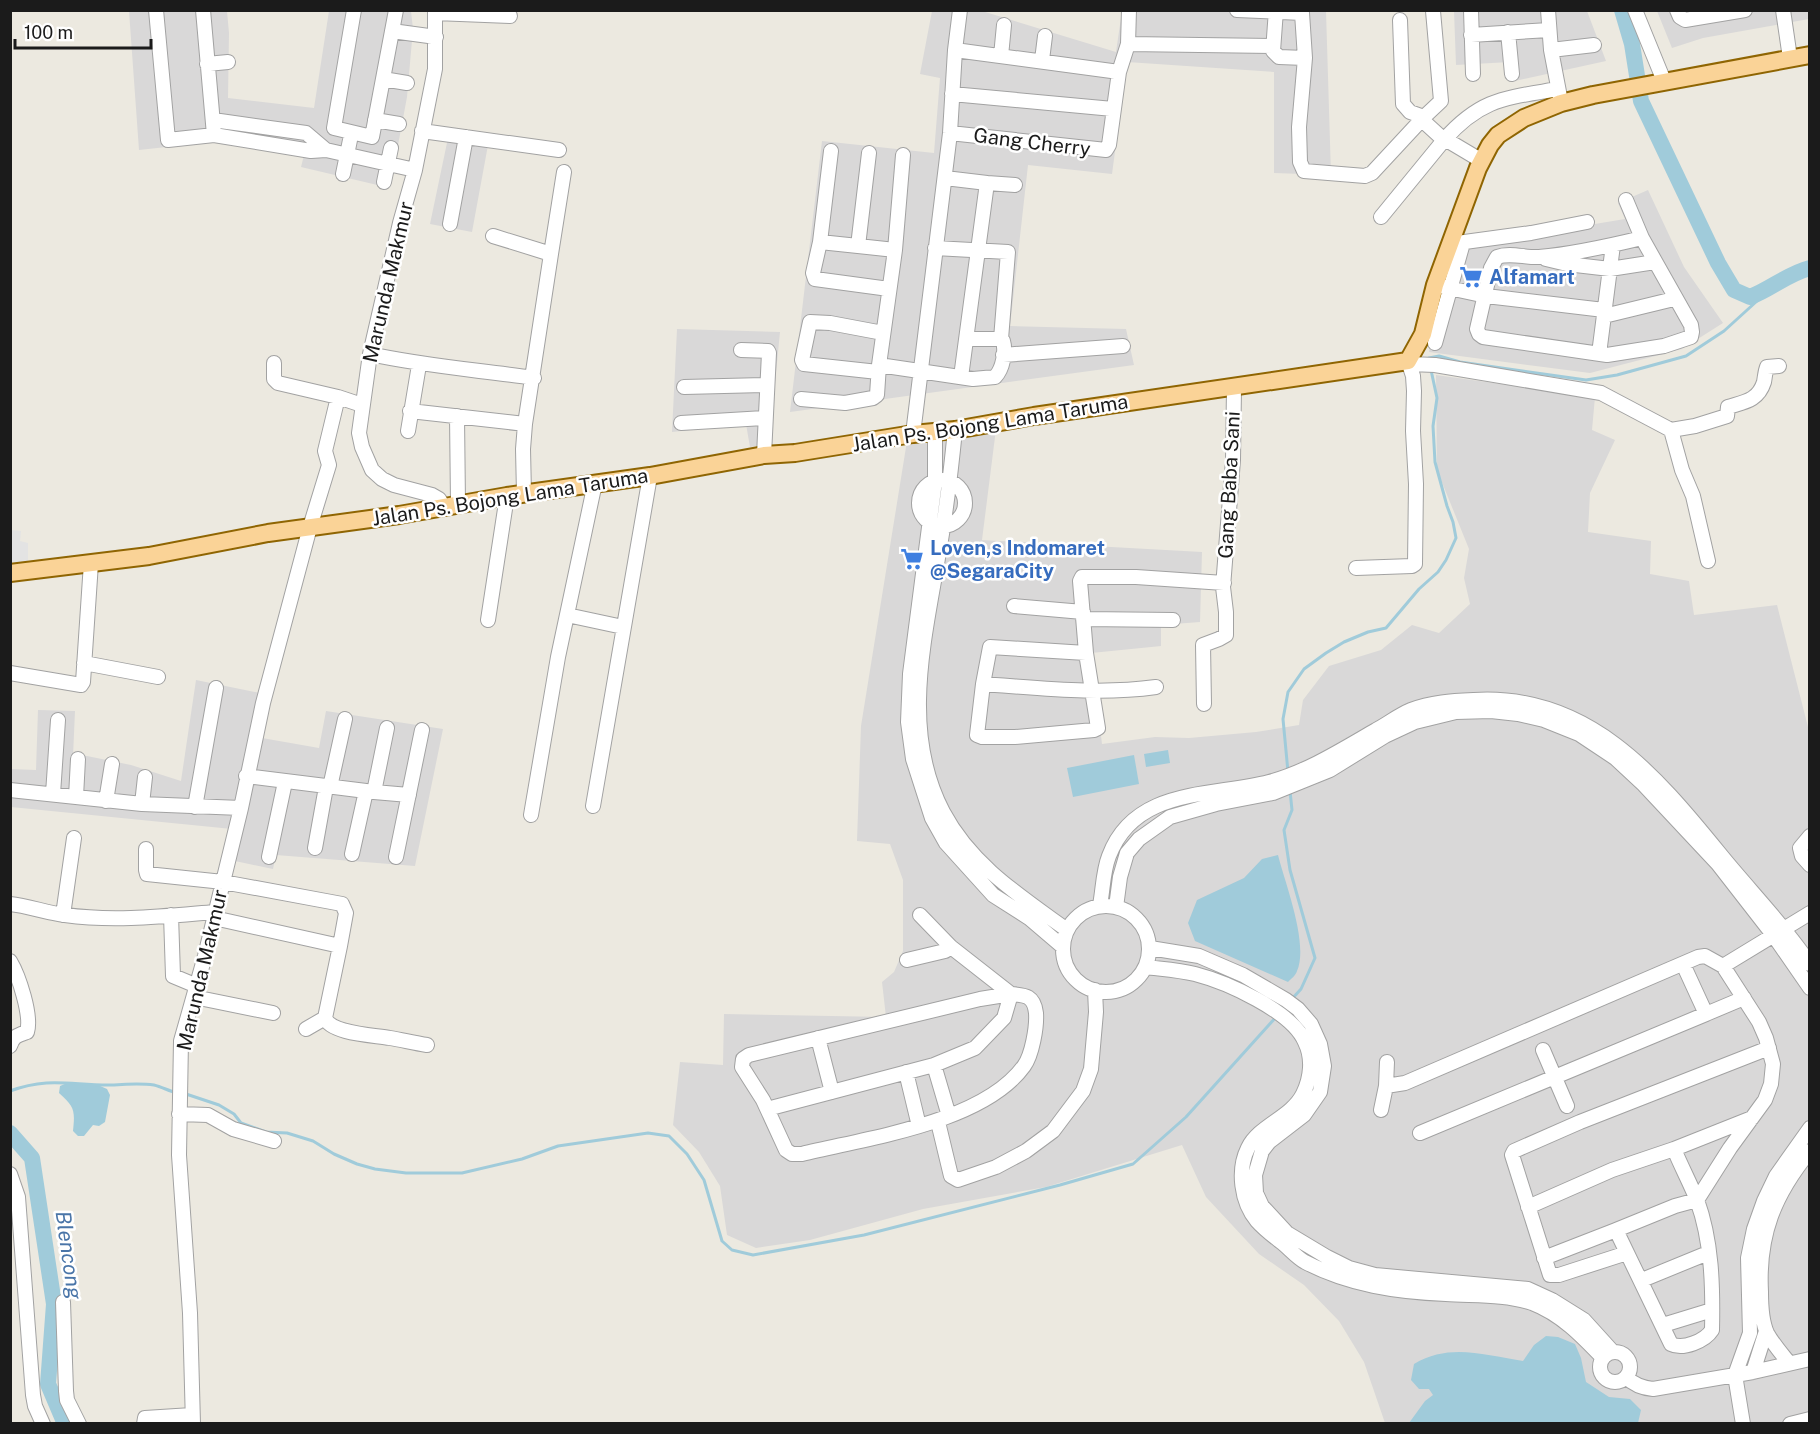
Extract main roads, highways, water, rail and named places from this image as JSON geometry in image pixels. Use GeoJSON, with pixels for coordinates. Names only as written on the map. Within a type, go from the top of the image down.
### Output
{"type":"FeatureCollection","features":[{"type":"Feature","properties":{"kind":"main road","name":"Jalan Ps. Bojong Lama Taruma"},"geometry":{"type":"LineString","coordinates":[[10,573],[149,556],[268,533],[650,476],[764,455],[795,453],[913,434],[955,430],[1034,416],[1409,362],[1424,334],[1442,287],[1482,161],[1498,135],[1511,125],[1560,96],[1660,82],[1809,55]]}},
{"type":"Feature","properties":{"kind":"water"},"geometry":{"type":"Polygon","coordinates":[[[1168,750],[1170,763],[1146,767],[1144,754],[1168,750]]]}},
{"type":"Feature","properties":{"kind":"water"},"geometry":{"type":"Polygon","coordinates":[[[1134,755],[1139,784],[1073,797],[1067,768],[1134,755]]]}},
{"type":"Feature","properties":{"kind":"water"},"geometry":{"type":"Polygon","coordinates":[[[1278,855],[1295,913],[1300,945],[1297,971],[1288,982],[1195,941],[1188,923],[1197,900],[1244,878],[1262,859],[1278,855]]]}},
{"type":"Feature","properties":{"kind":"water"},"geometry":{"type":"Polygon","coordinates":[[[67,1083],[98,1085],[107,1089],[110,1095],[105,1122],[99,1126],[93,1125],[84,1136],[78,1136],[73,1131],[73,1110],[59,1093],[60,1086],[67,1083]]]}},
{"type":"Feature","properties":{"kind":"water"},"geometry":{"type":"Polygon","coordinates":[[[1546,1336],[1558,1337],[1575,1344],[1581,1358],[1586,1382],[1609,1397],[1630,1399],[1641,1410],[1638,1423],[1409,1423],[1425,1401],[1433,1395],[1429,1389],[1419,1389],[1411,1380],[1414,1364],[1427,1358],[1454,1352],[1523,1361],[1534,1345],[1546,1336]]]}},
{"type":"Feature","properties":{"kind":"waterway"},"geometry":{"type":"LineString","coordinates":[[1622,10],[1632,44],[1641,101],[1718,263],[1734,290],[1750,297],[1810,268]]}},
{"type":"Feature","properties":{"kind":"waterway"},"geometry":{"type":"LineString","coordinates":[[1430,361],[1429,358],[1439,356],[1460,362],[1586,380],[1617,375],[1686,356],[1724,331],[1768,291]]}},
{"type":"Feature","properties":{"kind":"waterway"},"geometry":{"type":"LineString","coordinates":[[1288,772],[1283,719],[1288,692],[1304,669],[1344,642],[1368,632],[1386,628],[1419,589],[1438,572],[1456,538],[1435,462],[1433,426],[1437,398],[1431,370]]}},
{"type":"Feature","properties":{"kind":"waterway"},"geometry":{"type":"LineString","coordinates":[[1290,791],[1292,810],[1284,830],[1290,870],[1315,958],[1301,989],[1291,1000]]}},
{"type":"Feature","properties":{"kind":"waterway"},"geometry":{"type":"LineString","coordinates":[[183,1093],[219,1105],[234,1114],[241,1123],[266,1132],[287,1133],[313,1141],[357,1164],[406,1173],[462,1173],[522,1159],[558,1146],[648,1133],[669,1136],[687,1154],[704,1180],[722,1241],[732,1250],[753,1255],[864,1235],[1133,1164],[1186,1117],[1277,1016]]}},
{"type":"Feature","properties":{"kind":"waterway"},"geometry":{"type":"LineString","coordinates":[[10,1091],[24,1086],[50,1083],[149,1084],[177,1093]]}},
{"type":"Feature","properties":{"kind":"waterway","name":"Blencong"},"geometry":{"type":"LineString","coordinates":[[10,1133],[32,1158],[54,1304],[48,1384],[65,1424]]}},
{"type":"Feature","properties":{"kind":"place","name":"Alfamart"},"geometry":{"type":"Point","coordinates":[1471,277]}},
{"type":"Feature","properties":{"kind":"place","name":"Loven,s Indomaret @SegaraCity"},"geometry":{"type":"Point","coordinates":[912,559]}}]}
